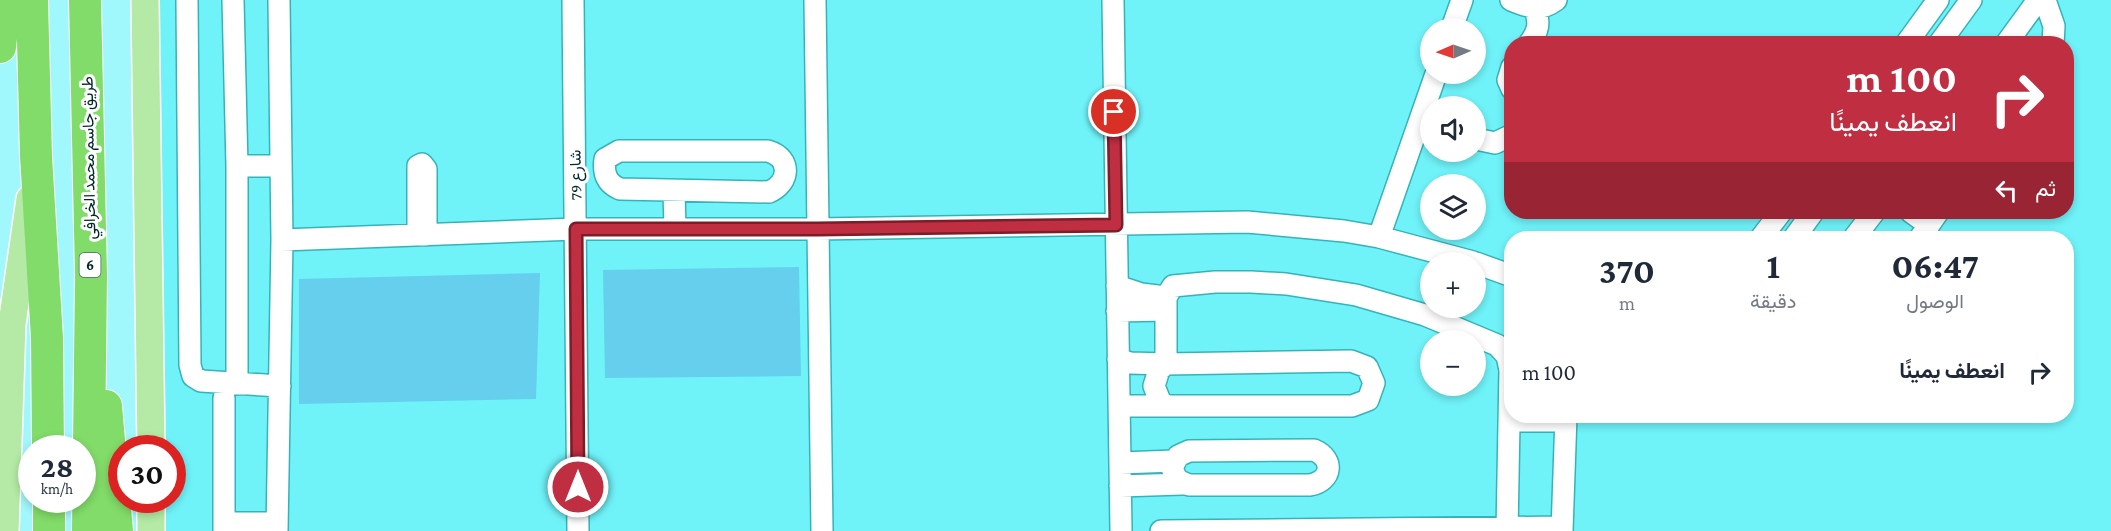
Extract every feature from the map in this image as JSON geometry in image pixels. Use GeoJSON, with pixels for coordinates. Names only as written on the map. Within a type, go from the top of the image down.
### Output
{"type":"FeatureCollection","features":[{"type":"Feature","properties":{"kind":"highway"},"geometry":{"type":"LineString","coordinates":[[0,47],[4,0]]}},
{"type":"Feature","properties":{"kind":"highway"},"geometry":{"type":"LineString","coordinates":[[32,0],[36,156],[47,338],[48,435]]}},
{"type":"Feature","properties":{"kind":"highway","name":"طريق جاسم محمد الخرافي"},"geometry":{"type":"LineString","coordinates":[[85,0],[91,275],[88,531]]}},
{"type":"Feature","properties":{"kind":"highway"},"geometry":{"type":"LineString","coordinates":[[91,275],[112,459],[117,531]]}},
{"type":"Feature","properties":{"kind":"highway"},"geometry":{"type":"LineString","coordinates":[[49,513],[49,531]]}},
{"type":"Feature","properties":{"kind":"main road"},"geometry":{"type":"LineString","coordinates":[[145,0],[151,435]]}},
{"type":"Feature","properties":{"kind":"main road"},"geometry":{"type":"LineString","coordinates":[[5,531],[12,324],[36,156]]}},
{"type":"Feature","properties":{"kind":"main road"},"geometry":{"type":"LineString","coordinates":[[151,513],[151,531]]}},
{"type":"Feature","properties":{"kind":"street"},"geometry":{"type":"LineString","coordinates":[[187,0],[190,365],[193,375],[201,381],[231,391],[280,386]]}},
{"type":"Feature","properties":{"kind":"street"},"geometry":{"type":"LineString","coordinates":[[233,0],[237,166],[231,391],[224,527],[277,527],[282,240],[279,0]]}},
{"type":"Feature","properties":{"kind":"street","name":"شارع 79"},"geometry":{"type":"LineString","coordinates":[[573,0],[578,531]]}},
{"type":"Feature","properties":{"kind":"street"},"geometry":{"type":"LineString","coordinates":[[815,0],[822,531]]}},
{"type":"Feature","properties":{"kind":"street"},"geometry":{"type":"LineString","coordinates":[[1113,0],[1121,531]]}},
{"type":"Feature","properties":{"kind":"street"},"geometry":{"type":"LineString","coordinates":[[1456,18],[1462,0]]}},
{"type":"Feature","properties":{"kind":"street"},"geometry":{"type":"LineString","coordinates":[[1511,0],[1534,8],[1543,7],[1556,0]]}},
{"type":"Feature","properties":{"kind":"street"},"geometry":{"type":"LineString","coordinates":[[1912,36],[1938,0]]}},
{"type":"Feature","properties":{"kind":"street"},"geometry":{"type":"LineString","coordinates":[[1945,36],[1971,0]]}},
{"type":"Feature","properties":{"kind":"street"},"geometry":{"type":"LineString","coordinates":[[2012,36],[2038,0]]}},
{"type":"Feature","properties":{"kind":"street"},"geometry":{"type":"LineString","coordinates":[[2045,0],[2054,26],[2053,36]]}},
{"type":"Feature","properties":{"kind":"street"},"geometry":{"type":"LineString","coordinates":[[1533,36],[1538,27],[1534,8]]}},
{"type":"Feature","properties":{"kind":"street"},"geometry":{"type":"LineString","coordinates":[[1379,237],[1420,137]]}},
{"type":"Feature","properties":{"kind":"street"},"geometry":{"type":"LineString","coordinates":[[1486,141],[1495,143],[1504,139]]}},
{"type":"Feature","properties":{"kind":"street"},"geometry":{"type":"LineString","coordinates":[[618,150],[768,151],[776,153],[783,160],[786,172],[783,183],[769,192],[674,191],[620,189],[612,186],[605,178],[605,159],[618,150]]}},
{"type":"Feature","properties":{"kind":"street"},"geometry":{"type":"LineString","coordinates":[[237,166],[281,166]]}},
{"type":"Feature","properties":{"kind":"street"},"geometry":{"type":"LineString","coordinates":[[674,191],[675,229]]}},
{"type":"Feature","properties":{"kind":"street"},"geometry":{"type":"LineString","coordinates":[[1767,231],[1776,219]]}},
{"type":"Feature","properties":{"kind":"street"},"geometry":{"type":"LineString","coordinates":[[1859,231],[1869,219]]}},
{"type":"Feature","properties":{"kind":"street"},"geometry":{"type":"LineString","coordinates":[[282,240],[576,229],[817,229],[1247,222],[1344,231],[1379,237],[1434,252]]}},
{"type":"Feature","properties":{"kind":"street"},"geometry":{"type":"LineString","coordinates":[[1486,267],[1504,273]]}},
{"type":"Feature","properties":{"kind":"street"},"geometry":{"type":"LineString","coordinates":[[1167,406],[1160,401],[1154,386],[1160,370],[1166,364],[1168,291],[1180,284],[1274,283],[1356,295],[1425,315],[1488,341],[1504,352]]}},
{"type":"Feature","properties":{"kind":"street"},"geometry":{"type":"LineString","coordinates":[[1117,286],[1166,304]]}},
{"type":"Feature","properties":{"kind":"street"},"geometry":{"type":"LineString","coordinates":[[1117,311],[1166,304]]}},
{"type":"Feature","properties":{"kind":"street"},"geometry":{"type":"LineString","coordinates":[[1118,359],[1137,363],[1166,364],[1351,361],[1367,367],[1374,383],[1368,400],[1352,406],[1119,406]]}},
{"type":"Feature","properties":{"kind":"street"},"geometry":{"type":"LineString","coordinates":[[1507,530],[1509,423]]}},
{"type":"Feature","properties":{"kind":"street"},"geometry":{"type":"LineString","coordinates":[[1161,531],[1562,529],[1566,423]]}},
{"type":"Feature","properties":{"kind":"street"},"geometry":{"type":"LineString","coordinates":[[1120,486],[1319,484],[1326,478],[1329,470],[1328,461],[1323,454],[1314,450],[1190,451],[1178,456],[1174,461],[1173,474],[1182,484]]}},
{"type":"Feature","properties":{"kind":"street"},"geometry":{"type":"LineString","coordinates":[[1120,463],[1174,461]]}},
{"type":"Feature","properties":{"kind":"shaded area"},"geometry":{"type":"Polygon","coordinates":[[[145,0],[2111,0],[2111,531],[151,531],[151,513],[186,513],[186,435],[151,435],[145,0]]]}},
{"type":"Feature","properties":{"kind":"building"},"geometry":{"type":"Polygon","coordinates":[[[799,267],[801,376],[605,378],[603,270],[799,267]]]}},
{"type":"Feature","properties":{"kind":"building"},"geometry":{"type":"Polygon","coordinates":[[[540,273],[536,399],[299,404],[299,279],[540,273]]]}},
{"type":"Feature","properties":{"kind":"route"},"geometry":{"type":"LineString","coordinates":[[578,487],[576,229],[1116,225],[1114,112]]}}]}
